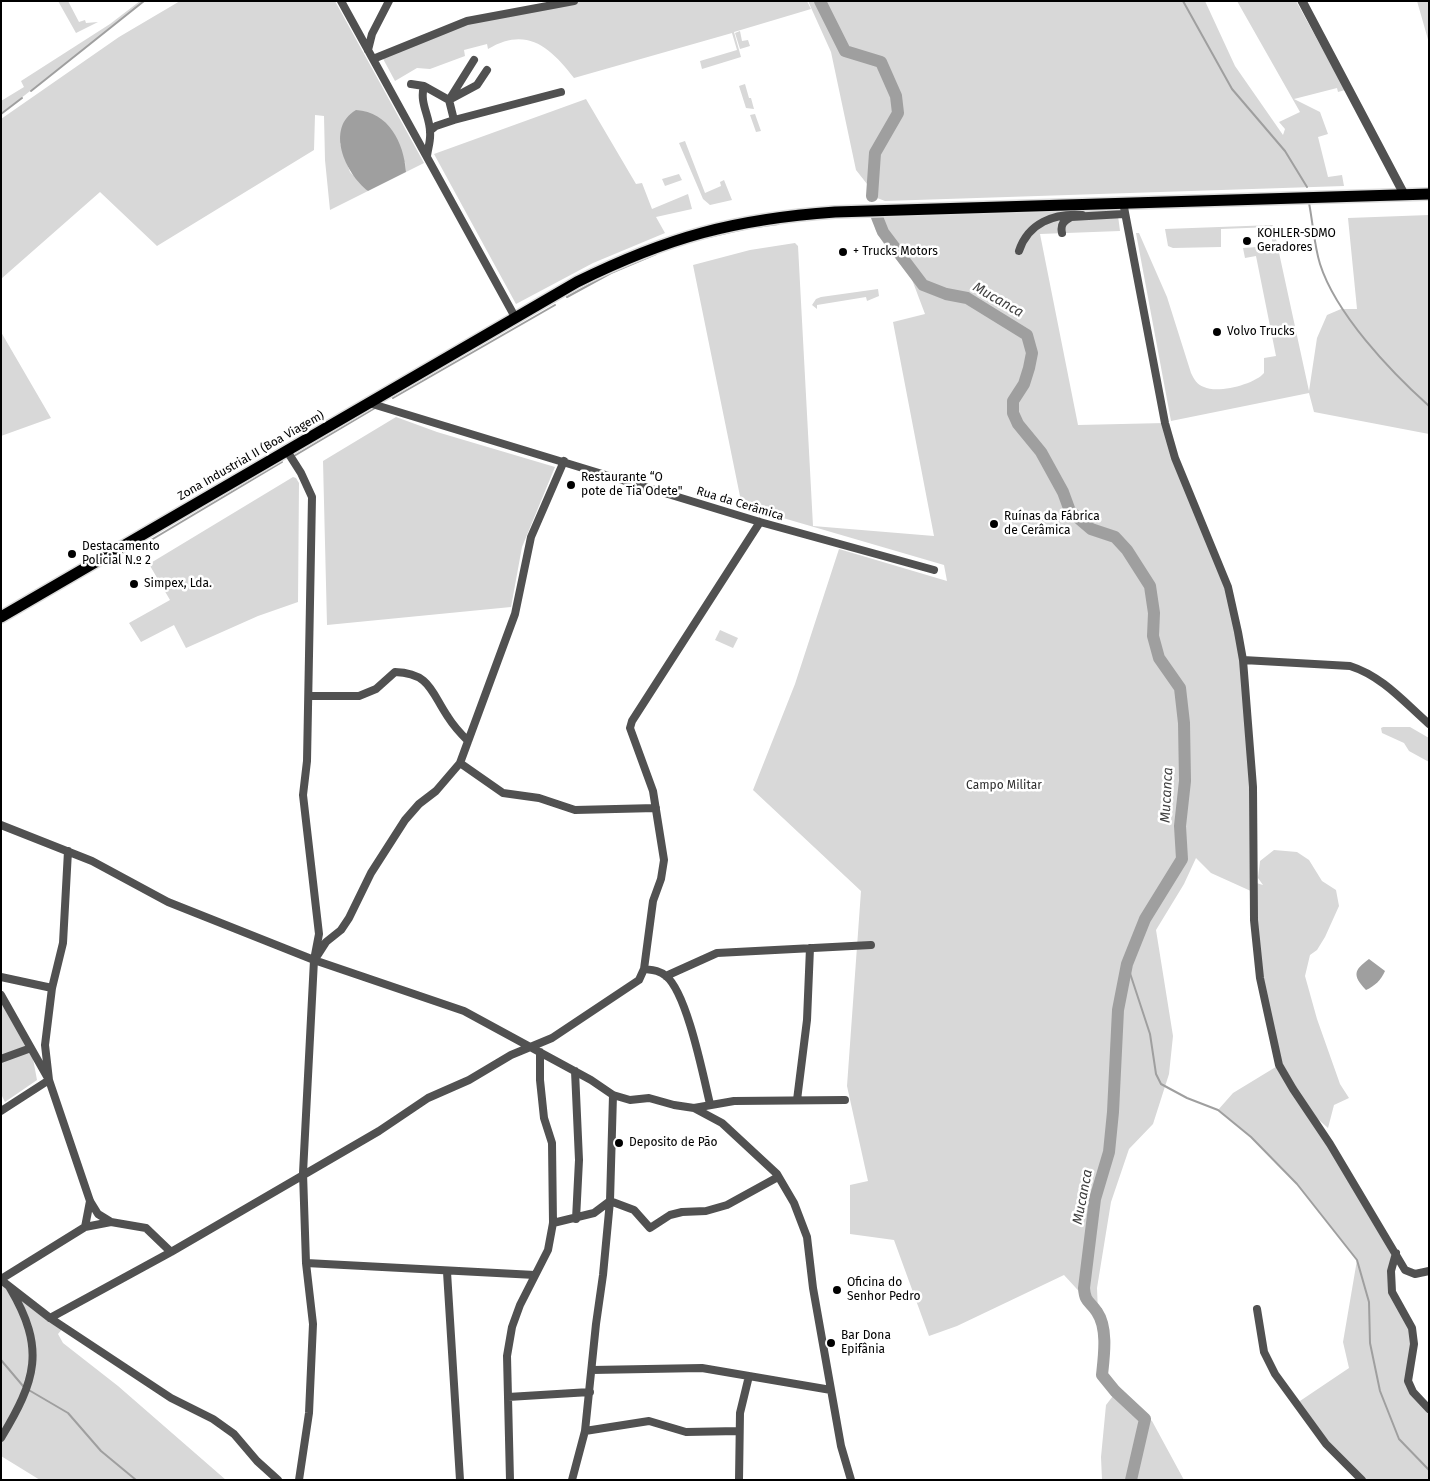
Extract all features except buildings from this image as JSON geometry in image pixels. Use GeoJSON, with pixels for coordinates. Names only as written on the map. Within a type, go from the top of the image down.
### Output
{"type":"FeatureCollection","features":[{"type":"Feature","properties":{"kind":"main road","name":"Zona Industrial II (Boa Viagem)"},"geometry":{"type":"LineString","coordinates":[[1,617],[578,282],[643,251],[724,226],[798,214],[835,212],[1429,194]]}},
{"type":"Feature","properties":{"kind":"street"},"geometry":{"type":"LineString","coordinates":[[341,1],[515,317]]}},
{"type":"Feature","properties":{"kind":"street"},"geometry":{"type":"LineString","coordinates":[[368,50],[372,34],[389,1]]}},
{"type":"Feature","properties":{"kind":"street"},"geometry":{"type":"LineString","coordinates":[[373,59],[467,22],[574,1]]}},
{"type":"Feature","properties":{"kind":"street"},"geometry":{"type":"LineString","coordinates":[[1302,1],[1404,194]]}},
{"type":"Feature","properties":{"kind":"street"},"geometry":{"type":"LineString","coordinates":[[454,120],[450,100],[474,60]]}},
{"type":"Feature","properties":{"kind":"street"},"geometry":{"type":"LineString","coordinates":[[450,100],[477,85],[487,70]]}},
{"type":"Feature","properties":{"kind":"street"},"geometry":{"type":"LineString","coordinates":[[411,84],[424,86],[450,100]]}},
{"type":"Feature","properties":{"kind":"street"},"geometry":{"type":"LineString","coordinates":[[424,86],[422,94],[423,107],[431,130],[427,156]]}},
{"type":"Feature","properties":{"kind":"street"},"geometry":{"type":"LineString","coordinates":[[431,130],[436,126],[454,120],[561,92]]}},
{"type":"Feature","properties":{"kind":"street"},"geometry":{"type":"LineString","coordinates":[[1122,202],[1165,423],[1175,458],[1228,587],[1243,660],[1253,787],[1254,920],[1260,978],[1279,1065],[1293,1090],[1330,1144],[1405,1270],[1410,1273],[1429,1271]]}},
{"type":"Feature","properties":{"kind":"street"},"geometry":{"type":"LineString","coordinates":[[1019,251],[1028,234],[1042,222],[1062,216],[1124,214]]}},
{"type":"Feature","properties":{"kind":"street"},"geometry":{"type":"LineString","coordinates":[[1062,233],[1061,228],[1064,221],[1082,215]]}},
{"type":"Feature","properties":{"kind":"street","name":"Rua da Cerâmica"},"geometry":{"type":"LineString","coordinates":[[369,403],[760,522],[934,570]]}},
{"type":"Feature","properties":{"kind":"street"},"geometry":{"type":"LineString","coordinates":[[286,451],[301,473],[312,497],[308,761],[303,795],[319,934],[314,960],[303,1173],[306,1263],[313,1324],[309,1413],[299,1480]]}},
{"type":"Feature","properties":{"kind":"street"},"geometry":{"type":"LineString","coordinates":[[314,960],[326,942],[341,930],[349,918],[371,873],[405,820],[419,804],[442,786],[460,763],[516,614],[530,537],[564,462]]}},
{"type":"Feature","properties":{"kind":"street"},"geometry":{"type":"LineString","coordinates":[[50,1318],[171,1252],[303,1173],[379,1131],[428,1098],[469,1080],[531,1046],[552,1038],[628,990],[639,980],[644,969],[653,901],[661,878],[664,860],[653,791],[632,738],[630,728],[632,721],[760,522]]}},
{"type":"Feature","properties":{"kind":"street"},"geometry":{"type":"LineString","coordinates":[[1243,660],[1350,666],[1366,671],[1386,685],[1429,724]]}},
{"type":"Feature","properties":{"kind":"street"},"geometry":{"type":"LineString","coordinates":[[309,696],[359,696],[376,689],[387,677],[395,672],[409,672],[424,679],[440,700],[447,716],[468,741]]}},
{"type":"Feature","properties":{"kind":"street"},"geometry":{"type":"LineString","coordinates":[[460,763],[503,793],[539,798],[575,810],[656,808]]}},
{"type":"Feature","properties":{"kind":"street"},"geometry":{"type":"LineString","coordinates":[[1,825],[92,861],[168,902],[314,960],[464,1012],[531,1046],[613,1095],[630,1100],[648,1098],[674,1106],[694,1108],[734,1101],[845,1100]]}},
{"type":"Feature","properties":{"kind":"street"},"geometry":{"type":"LineString","coordinates":[[49,1080],[46,1046],[52,988],[63,943],[68,851]]}},
{"type":"Feature","properties":{"kind":"street"},"geometry":{"type":"LineString","coordinates":[[666,976],[717,953],[871,945]]}},
{"type":"Feature","properties":{"kind":"street"},"geometry":{"type":"LineString","coordinates":[[797,1100],[807,1020],[810,948]]}},
{"type":"Feature","properties":{"kind":"street"},"geometry":{"type":"LineString","coordinates":[[644,969],[656,970],[666,976],[675,987],[687,1017],[710,1104]]}},
{"type":"Feature","properties":{"kind":"street"},"geometry":{"type":"LineString","coordinates":[[1,977],[52,988]]}},
{"type":"Feature","properties":{"kind":"street"},"geometry":{"type":"LineString","coordinates":[[1,995],[49,1080],[90,1200],[98,1214],[111,1222]]}},
{"type":"Feature","properties":{"kind":"street"},"geometry":{"type":"LineString","coordinates":[[1,1059],[31,1048]]}},
{"type":"Feature","properties":{"kind":"street"},"geometry":{"type":"LineString","coordinates":[[510,1480],[508,1356],[512,1327],[520,1305],[548,1250],[553,1223],[552,1143],[544,1118],[540,1080],[540,1052]]}},
{"type":"Feature","properties":{"kind":"street"},"geometry":{"type":"LineString","coordinates":[[575,1071],[579,1160],[576,1219]]}},
{"type":"Feature","properties":{"kind":"street"},"geometry":{"type":"LineString","coordinates":[[1,1111],[49,1080]]}},
{"type":"Feature","properties":{"kind":"street"},"geometry":{"type":"LineString","coordinates":[[572,1480],[585,1432],[590,1392],[610,1201],[613,1095]]}},
{"type":"Feature","properties":{"kind":"street"},"geometry":{"type":"LineString","coordinates":[[694,1108],[722,1123],[778,1177],[794,1203],[807,1237],[812,1288],[841,1446],[852,1480]]}},
{"type":"Feature","properties":{"kind":"street"},"geometry":{"type":"LineString","coordinates":[[610,1201],[634,1210],[650,1228],[670,1215],[682,1212],[706,1211],[728,1205],[778,1177]]}},
{"type":"Feature","properties":{"kind":"street"},"geometry":{"type":"LineString","coordinates":[[85,1227],[90,1200]]}},
{"type":"Feature","properties":{"kind":"street"},"geometry":{"type":"LineString","coordinates":[[553,1223],[576,1219],[594,1213],[610,1201]]}},
{"type":"Feature","properties":{"kind":"street"},"geometry":{"type":"LineString","coordinates":[[3,1281],[85,1227],[111,1222],[146,1228],[171,1252]]}},
{"type":"Feature","properties":{"kind":"street"},"geometry":{"type":"LineString","coordinates":[[1396,1253],[1391,1271],[1392,1292],[1412,1328],[1414,1344],[1408,1366],[1408,1381],[1413,1392],[1429,1409]]}},
{"type":"Feature","properties":{"kind":"street"},"geometry":{"type":"LineString","coordinates":[[306,1263],[380,1266],[447,1272],[485,1271],[535,1275]]}},
{"type":"Feature","properties":{"kind":"street"},"geometry":{"type":"LineString","coordinates":[[447,1272],[460,1480]]}},
{"type":"Feature","properties":{"kind":"street"},"geometry":{"type":"LineString","coordinates":[[3,1281],[50,1318],[171,1398],[214,1419],[234,1434],[257,1461],[278,1480]]}},
{"type":"Feature","properties":{"kind":"street"},"geometry":{"type":"LineString","coordinates":[[1,1438],[26,1396],[32,1359],[31,1339],[24,1313],[3,1281]]}},
{"type":"Feature","properties":{"kind":"street"},"geometry":{"type":"LineString","coordinates":[[1257,1309],[1264,1352],[1275,1374],[1326,1444],[1362,1480]]}},
{"type":"Feature","properties":{"kind":"street"},"geometry":{"type":"LineString","coordinates":[[592,1370],[702,1368],[831,1390]]}},
{"type":"Feature","properties":{"kind":"street"},"geometry":{"type":"LineString","coordinates":[[739,1480],[740,1413],[749,1376]]}},
{"type":"Feature","properties":{"kind":"street"},"geometry":{"type":"LineString","coordinates":[[508,1397],[590,1392]]}},
{"type":"Feature","properties":{"kind":"street"},"geometry":{"type":"LineString","coordinates":[[585,1432],[649,1421],[686,1432],[739,1431]]}},
{"type":"Feature","properties":{"kind":"green space"},"geometry":{"type":"Polygon","coordinates":[[[58,1],[68,1],[79,22],[85,20],[86,23],[98,22],[76,33],[58,1]]]}},
{"type":"Feature","properties":{"kind":"green space"},"geometry":{"type":"Polygon","coordinates":[[[140,1],[144,1],[1,114],[1,101],[24,87],[21,81],[110,24],[140,1]]]}},
{"type":"Feature","properties":{"kind":"green space"},"geometry":{"type":"Polygon","coordinates":[[[180,1],[335,1],[424,163],[406,172],[405,162],[340,143],[350,172],[368,191],[330,210],[325,160],[324,116],[315,115],[314,150],[157,246],[100,192],[1,279],[1,119],[119,37],[180,1]]]}},
{"type":"Feature","properties":{"kind":"green space"},"geometry":{"type":"Polygon","coordinates":[[[574,1],[807,1],[811,9],[734,32],[741,57],[702,69],[700,61],[737,50],[732,33],[574,78],[547,49],[537,43],[526,40],[515,39],[502,42],[488,49],[487,44],[464,50],[465,56],[430,69],[417,68],[395,81],[381,55],[467,21],[574,1]]]}},
{"type":"Feature","properties":{"kind":"green space"},"geometry":{"type":"Polygon","coordinates":[[[808,1],[1205,1],[1235,66],[1283,135],[1285,129],[1279,122],[1300,112],[1237,1],[1296,1],[1345,90],[1338,92],[1337,88],[1294,99],[1320,112],[1328,134],[1318,137],[1328,177],[1342,175],[1344,186],[885,201],[872,196],[867,184],[856,170],[831,52],[808,1]]]}},
{"type":"Feature","properties":{"kind":"green space"},"geometry":{"type":"Polygon","coordinates":[[[1417,1],[1429,1],[1429,43],[1417,1]]]}},
{"type":"Feature","properties":{"kind":"green space"},"geometry":{"type":"Polygon","coordinates":[[[740,31],[742,41],[748,40],[750,46],[740,49],[735,33],[740,31]]]}},
{"type":"Feature","properties":{"kind":"green space"},"geometry":{"type":"Polygon","coordinates":[[[745,84],[754,109],[746,108],[739,86],[745,84]]]}},
{"type":"Feature","properties":{"kind":"green space"},"geometry":{"type":"Polygon","coordinates":[[[586,99],[636,184],[642,183],[652,209],[688,194],[692,209],[656,217],[665,233],[593,263],[516,304],[434,154],[586,99]]]}},
{"type":"Feature","properties":{"kind":"green space"},"geometry":{"type":"Polygon","coordinates":[[[755,114],[761,131],[756,132],[750,115],[755,114]]]}},
{"type":"Feature","properties":{"kind":"green space"},"geometry":{"type":"Polygon","coordinates":[[[685,141],[705,193],[721,186],[720,182],[724,180],[732,200],[710,205],[703,199],[679,143],[685,141]]]}},
{"type":"Feature","properties":{"kind":"green space"},"geometry":{"type":"Polygon","coordinates":[[[679,174],[682,180],[665,186],[662,179],[679,174]]]}},
{"type":"Feature","properties":{"kind":"green space","name":"Campo Militar"},"geometry":{"type":"Polygon","coordinates":[[[1117,208],[1120,231],[1040,234],[1078,425],[1165,423],[1228,587],[1238,632],[1250,740],[1253,882],[1263,885],[1258,878],[1260,861],[1274,850],[1297,852],[1309,860],[1322,881],[1336,890],[1339,906],[1325,937],[1317,950],[1310,955],[1305,976],[1317,1019],[1340,1084],[1349,1098],[1334,1105],[1328,1128],[1312,1114],[1396,1253],[1392,1292],[1412,1328],[1408,1381],[1429,1409],[1429,1480],[1362,1480],[1349,1469],[1297,1403],[1349,1368],[1343,1342],[1357,1260],[1297,1184],[1251,1137],[1218,1110],[1233,1093],[1279,1065],[1260,978],[1253,892],[1211,873],[1196,858],[1184,884],[1156,930],[1173,1036],[1169,1074],[1153,1124],[1129,1149],[1111,1202],[1097,1288],[1098,1312],[1064,1275],[957,1326],[929,1336],[894,1240],[850,1234],[850,1185],[868,1181],[847,1086],[861,891],[753,790],[795,684],[839,549],[947,581],[944,565],[742,506],[693,265],[750,250],[795,243],[798,246],[813,526],[934,536],[893,322],[925,314],[905,261],[884,244],[876,231],[872,217],[1117,208]]]}},
{"type":"Feature","properties":{"kind":"green space"},"geometry":{"type":"Polygon","coordinates":[[[1429,215],[1429,434],[1314,412],[1309,393],[1171,421],[1136,233],[1139,233],[1167,297],[1191,373],[1196,382],[1210,389],[1227,389],[1253,381],[1259,377],[1264,373],[1264,358],[1276,356],[1256,256],[1245,258],[1243,248],[1272,246],[1272,227],[1221,229],[1221,247],[1173,248],[1168,246],[1165,229],[1273,225],[1309,391],[1317,338],[1327,315],[1341,309],[1357,309],[1348,218],[1429,215]]]}},
{"type":"Feature","properties":{"kind":"green space"},"geometry":{"type":"Polygon","coordinates":[[[878,289],[879,296],[867,301],[866,297],[817,305],[817,309],[812,305],[816,299],[821,297],[878,289]]]}},
{"type":"Feature","properties":{"kind":"green space"},"geometry":{"type":"Polygon","coordinates":[[[1,332],[51,418],[1,436],[1,332]]]}},
{"type":"Feature","properties":{"kind":"green space"},"geometry":{"type":"Polygon","coordinates":[[[396,417],[437,432],[555,467],[522,547],[511,607],[327,625],[323,461],[396,417]]]}},
{"type":"Feature","properties":{"kind":"green space"},"geometry":{"type":"Polygon","coordinates":[[[293,477],[299,483],[298,602],[258,616],[186,648],[174,625],[141,642],[129,623],[170,600],[149,564],[293,477]]]}},
{"type":"Feature","properties":{"kind":"green space"},"geometry":{"type":"Polygon","coordinates":[[[720,630],[738,638],[733,648],[715,640],[720,630]]]}},
{"type":"Feature","properties":{"kind":"green space"},"geometry":{"type":"Polygon","coordinates":[[[1410,727],[1429,738],[1429,762],[1409,751],[1404,743],[1382,733],[1381,728],[1410,727]]]}},
{"type":"Feature","properties":{"kind":"green space"},"geometry":{"type":"Polygon","coordinates":[[[1,1001],[31,1048],[37,1080],[5,1102],[1,1094],[1,1001]]]}},
{"type":"Feature","properties":{"kind":"green space"},"geometry":{"type":"Polygon","coordinates":[[[1,1280],[64,1327],[58,1334],[63,1343],[118,1386],[226,1480],[40,1480],[1,1456],[1,1280]]]}},
{"type":"Feature","properties":{"kind":"green space"},"geometry":{"type":"Polygon","coordinates":[[[1116,1392],[1152,1421],[1184,1480],[1102,1480],[1101,1457],[1106,1405],[1116,1392]]]}},
{"type":"Feature","properties":{"kind":"shaded area"},"geometry":{"type":"Polygon","coordinates":[[[356,110],[368,112],[386,123],[398,140],[405,161],[406,172],[368,191],[352,173],[346,162],[340,139],[342,128],[347,118],[356,110]]]}},
{"type":"Feature","properties":{"kind":"shaded area"},"geometry":{"type":"Polygon","coordinates":[[[1369,959],[1385,971],[1372,987],[1366,990],[1358,980],[1357,973],[1360,966],[1369,959]]]}},
{"type":"Feature","properties":{"kind":"waterway"},"geometry":{"type":"LineString","coordinates":[[31,91],[144,1]]}},
{"type":"Feature","properties":{"kind":"waterway","name":"Mucanca"},"geometry":{"type":"LineString","coordinates":[[820,1],[845,51],[881,62],[896,96],[898,113],[875,153],[872,196]]}},
{"type":"Feature","properties":{"kind":"waterway"},"geometry":{"type":"LineString","coordinates":[[1183,1],[1232,89],[1285,151],[1307,187]]}},
{"type":"Feature","properties":{"kind":"waterway"},"geometry":{"type":"LineString","coordinates":[[1,114],[22,98]]}},
{"type":"Feature","properties":{"kind":"waterway"},"geometry":{"type":"LineString","coordinates":[[1309,203],[1320,264],[1338,302],[1366,341],[1429,406]]}},
{"type":"Feature","properties":{"kind":"waterway","name":"Mucanca"},"geometry":{"type":"LineString","coordinates":[[877,217],[883,232],[923,285],[946,294],[967,298],[1027,335],[1032,353],[1024,384],[1013,401],[1013,413],[1018,424],[1041,452],[1063,492],[1070,511],[1091,529],[1115,537],[1127,550],[1150,586],[1154,613],[1153,636],[1159,658],[1180,688],[1184,723],[1185,781],[1180,826],[1182,859],[1145,919],[1127,964],[1118,1010],[1109,1152],[1095,1199],[1084,1288],[1087,1299],[1097,1312],[1103,1326],[1104,1359],[1102,1375],[1115,1391],[1145,1419],[1131,1480]]}},
{"type":"Feature","properties":{"kind":"waterway"},"geometry":{"type":"LineString","coordinates":[[756,227],[778,224]]}},
{"type":"Feature","properties":{"kind":"waterway"},"geometry":{"type":"LineString","coordinates":[[700,239],[744,229]]}},
{"type":"Feature","properties":{"kind":"waterway"},"geometry":{"type":"LineString","coordinates":[[567,297],[611,273],[656,254]]}},
{"type":"Feature","properties":{"kind":"waterway"},"geometry":{"type":"LineString","coordinates":[[393,398],[555,305]]}},
{"type":"Feature","properties":{"kind":"waterway"},"geometry":{"type":"LineString","coordinates":[[294,456],[375,408]]}},
{"type":"Feature","properties":{"kind":"waterway"},"geometry":{"type":"LineString","coordinates":[[141,546],[282,462]]}},
{"type":"Feature","properties":{"kind":"waterway"},"geometry":{"type":"LineString","coordinates":[[1127,964],[1150,1034],[1156,1074],[1161,1084],[1187,1098],[1218,1110],[1251,1137],[1297,1184],[1357,1260],[1369,1302],[1370,1343],[1380,1391],[1399,1439],[1429,1470]]}},
{"type":"Feature","properties":{"kind":"waterway"},"geometry":{"type":"LineString","coordinates":[[1,1360],[23,1386]]}},
{"type":"Feature","properties":{"kind":"waterway"},"geometry":{"type":"LineString","coordinates":[[27,1389],[68,1413],[101,1451],[136,1480]]}},
{"type":"Feature","properties":{"kind":"place","name":"KOHLER-SDMO Geradores"},"geometry":{"type":"Point","coordinates":[1247,241]}},
{"type":"Feature","properties":{"kind":"place","name":"+ Trucks Motors"},"geometry":{"type":"Point","coordinates":[843,252]}},
{"type":"Feature","properties":{"kind":"place","name":"Volvo Trucks"},"geometry":{"type":"Point","coordinates":[1217,332]}},
{"type":"Feature","properties":{"kind":"place","name":"Restaurante “O pote de Tia Odete\""},"geometry":{"type":"Point","coordinates":[571,485]}},
{"type":"Feature","properties":{"kind":"place","name":"Ruínas da Fábrica de Cerâmica"},"geometry":{"type":"Point","coordinates":[994,524]}},
{"type":"Feature","properties":{"kind":"place","name":"Destacamento Policial N.º 2"},"geometry":{"type":"Point","coordinates":[72,554]}},
{"type":"Feature","properties":{"kind":"place","name":"Simpex, Lda."},"geometry":{"type":"Point","coordinates":[134,584]}},
{"type":"Feature","properties":{"kind":"place","name":"Deposito de Pão"},"geometry":{"type":"Point","coordinates":[619,1143]}},
{"type":"Feature","properties":{"kind":"place","name":"Oficina do Senhor Pedro"},"geometry":{"type":"Point","coordinates":[837,1290]}},
{"type":"Feature","properties":{"kind":"place","name":"Bar Dona Epifânia"},"geometry":{"type":"Point","coordinates":[831,1343]}}]}
